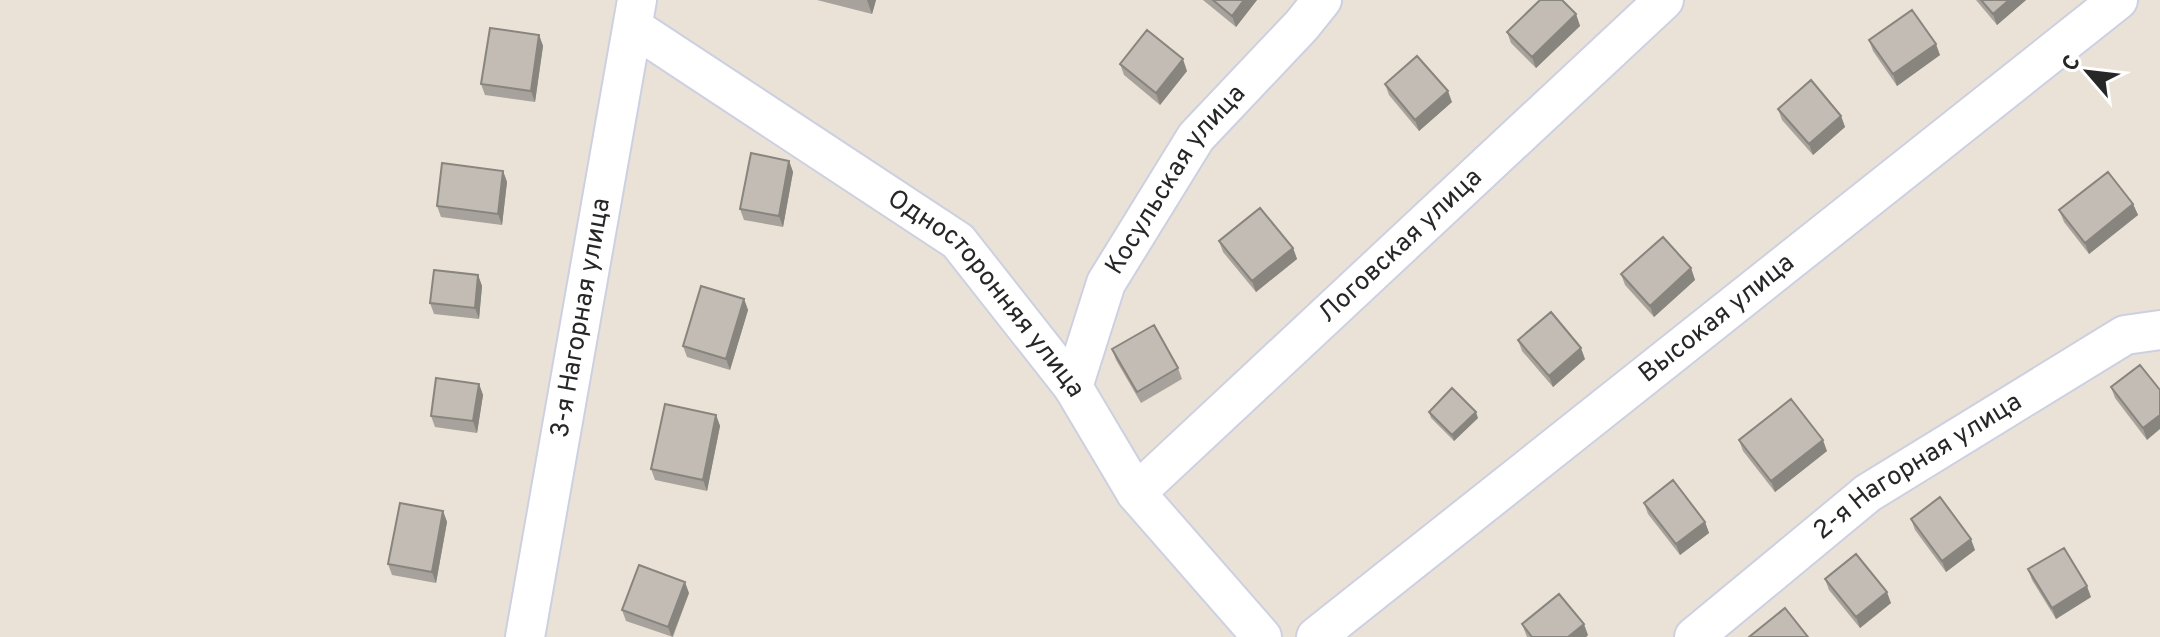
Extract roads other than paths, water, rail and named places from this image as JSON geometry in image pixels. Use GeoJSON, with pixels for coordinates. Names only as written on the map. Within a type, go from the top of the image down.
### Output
{"type":"FeatureCollection","features":[{"type":"Feature","properties":{"kind":"street","name":"Косульская улица"},"geometry":{"type":"LineString","coordinates":[[1073,387],[1106,283],[1196,137],[1322,0]]}},
{"type":"Feature","properties":{"kind":"street","name":"Логовская улица"},"geometry":{"type":"LineString","coordinates":[[1136,493],[1664,0]]}},
{"type":"Feature","properties":{"kind":"street","name":"Высокая улица"},"geometry":{"type":"LineString","coordinates":[[1316,637],[2118,0]]}},
{"type":"Feature","properties":{"kind":"street","name":"Односторонняя улица"},"geometry":{"type":"LineString","coordinates":[[635,14],[958,241],[1073,387],[1136,493],[1262,637]]}},
{"type":"Feature","properties":{"kind":"street","name":"3-я Нагорная улица"},"geometry":{"type":"LineString","coordinates":[[525,637],[635,14]]}},
{"type":"Feature","properties":{"kind":"street","name":"2-я Нагорная улица"},"geometry":{"type":"LineString","coordinates":[[1694,637],[1868,493],[2125,335],[2160,330]]}}]}
